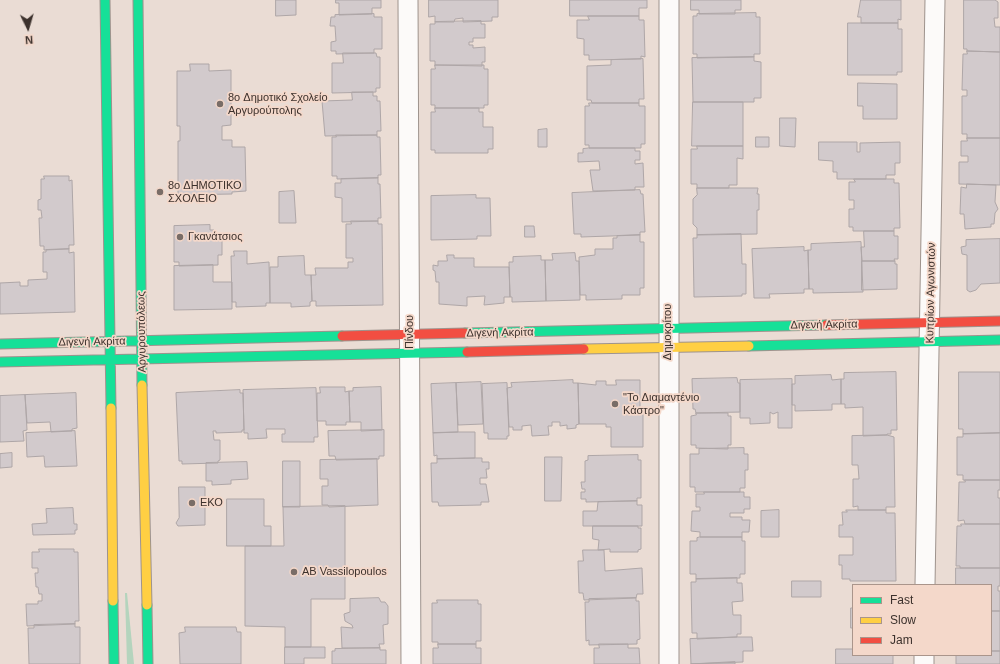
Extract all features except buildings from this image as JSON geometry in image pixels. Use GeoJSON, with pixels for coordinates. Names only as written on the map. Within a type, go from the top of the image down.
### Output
{"type":"FeatureCollection","features":[{"type":"Feature","properties":{"kind":"street"},"geometry":{"type":"LineString","coordinates":[[105,0],[111,341],[114,664]]}},
{"type":"Feature","properties":{"kind":"street","name":"Αργυρουπόλεως"},"geometry":{"type":"LineString","coordinates":[[138,0],[142,360],[148,664]]}},
{"type":"Feature","properties":{"kind":"street","name":"Πίνδου"},"geometry":{"type":"LineString","coordinates":[[408,0],[411,664]]}},
{"type":"Feature","properties":{"kind":"street","name":"Δημοκρίτου"},"geometry":{"type":"LineString","coordinates":[[669,0],[669,664]]}},
{"type":"Feature","properties":{"kind":"street","name":"Κυπρίων Αγωνιστών"},"geometry":{"type":"LineString","coordinates":[[926,584],[935,0]]}},
{"type":"Feature","properties":{"kind":"street","name":"Διγενή Ακρίτα"},"geometry":{"type":"LineString","coordinates":[[0,344],[1000,321]]}},
{"type":"Feature","properties":{"kind":"street","name":"Διγενή Ακρίτα"},"geometry":{"type":"LineString","coordinates":[[0,362],[1000,340]]}},
{"type":"Feature","properties":{"kind":"green space"},"geometry":{"type":"Polygon","coordinates":[[[125,593],[127,593],[134,664],[127,664],[125,593]]]}},
{"type":"Feature","properties":{"kind":"traffic: fast"},"geometry":{"type":"LineString","coordinates":[[105,0],[111,408]]}},
{"type":"Feature","properties":{"kind":"traffic: fast"},"geometry":{"type":"LineString","coordinates":[[138,0],[142,385]]}},
{"type":"Feature","properties":{"kind":"traffic: fast"},"geometry":{"type":"LineString","coordinates":[[465,333],[826,325]]}},
{"type":"Feature","properties":{"kind":"traffic: fast"},"geometry":{"type":"LineString","coordinates":[[0,344],[342,336]]}},
{"type":"Feature","properties":{"kind":"traffic: fast"},"geometry":{"type":"LineString","coordinates":[[749,346],[1000,340]]}},
{"type":"Feature","properties":{"kind":"traffic: fast"},"geometry":{"type":"LineString","coordinates":[[0,362],[467,352]]}},
{"type":"Feature","properties":{"kind":"traffic: fast"},"geometry":{"type":"LineString","coordinates":[[113,601],[114,664]]}},
{"type":"Feature","properties":{"kind":"traffic: fast"},"geometry":{"type":"LineString","coordinates":[[147,605],[148,664]]}},
{"type":"Feature","properties":{"kind":"traffic: slow"},"geometry":{"type":"LineString","coordinates":[[584,349],[749,346]]}},
{"type":"Feature","properties":{"kind":"traffic: slow"},"geometry":{"type":"LineString","coordinates":[[142,385],[147,605]]}},
{"type":"Feature","properties":{"kind":"traffic: slow"},"geometry":{"type":"LineString","coordinates":[[111,408],[113,601]]}},
{"type":"Feature","properties":{"kind":"traffic: jam"},"geometry":{"type":"LineString","coordinates":[[826,325],[1000,321]]}},
{"type":"Feature","properties":{"kind":"traffic: jam"},"geometry":{"type":"LineString","coordinates":[[342,336],[465,333]]}},
{"type":"Feature","properties":{"kind":"traffic: jam"},"geometry":{"type":"LineString","coordinates":[[467,352],[584,349]]}},
{"type":"Feature","properties":{"kind":"place","name":"8ο Δημοτικό Σχολείο Αργυρούπολης"},"geometry":{"type":"Point","coordinates":[220,104]}},
{"type":"Feature","properties":{"kind":"place","name":"8ο ΔΗΜΟΤΙΚΟ ΣΧΟΛΕΙΟ"},"geometry":{"type":"Point","coordinates":[160,192]}},
{"type":"Feature","properties":{"kind":"place","name":"Γκανάτσιος"},"geometry":{"type":"Point","coordinates":[180,237]}},
{"type":"Feature","properties":{"kind":"place","name":"\"Το Διαμαντένιο Κάστρο\""},"geometry":{"type":"Point","coordinates":[615,404]}},
{"type":"Feature","properties":{"kind":"place","name":"ΕΚΟ"},"geometry":{"type":"Point","coordinates":[192,503]}},
{"type":"Feature","properties":{"kind":"place","name":"AB Vassilopoulos"},"geometry":{"type":"Point","coordinates":[294,572]}}]}
